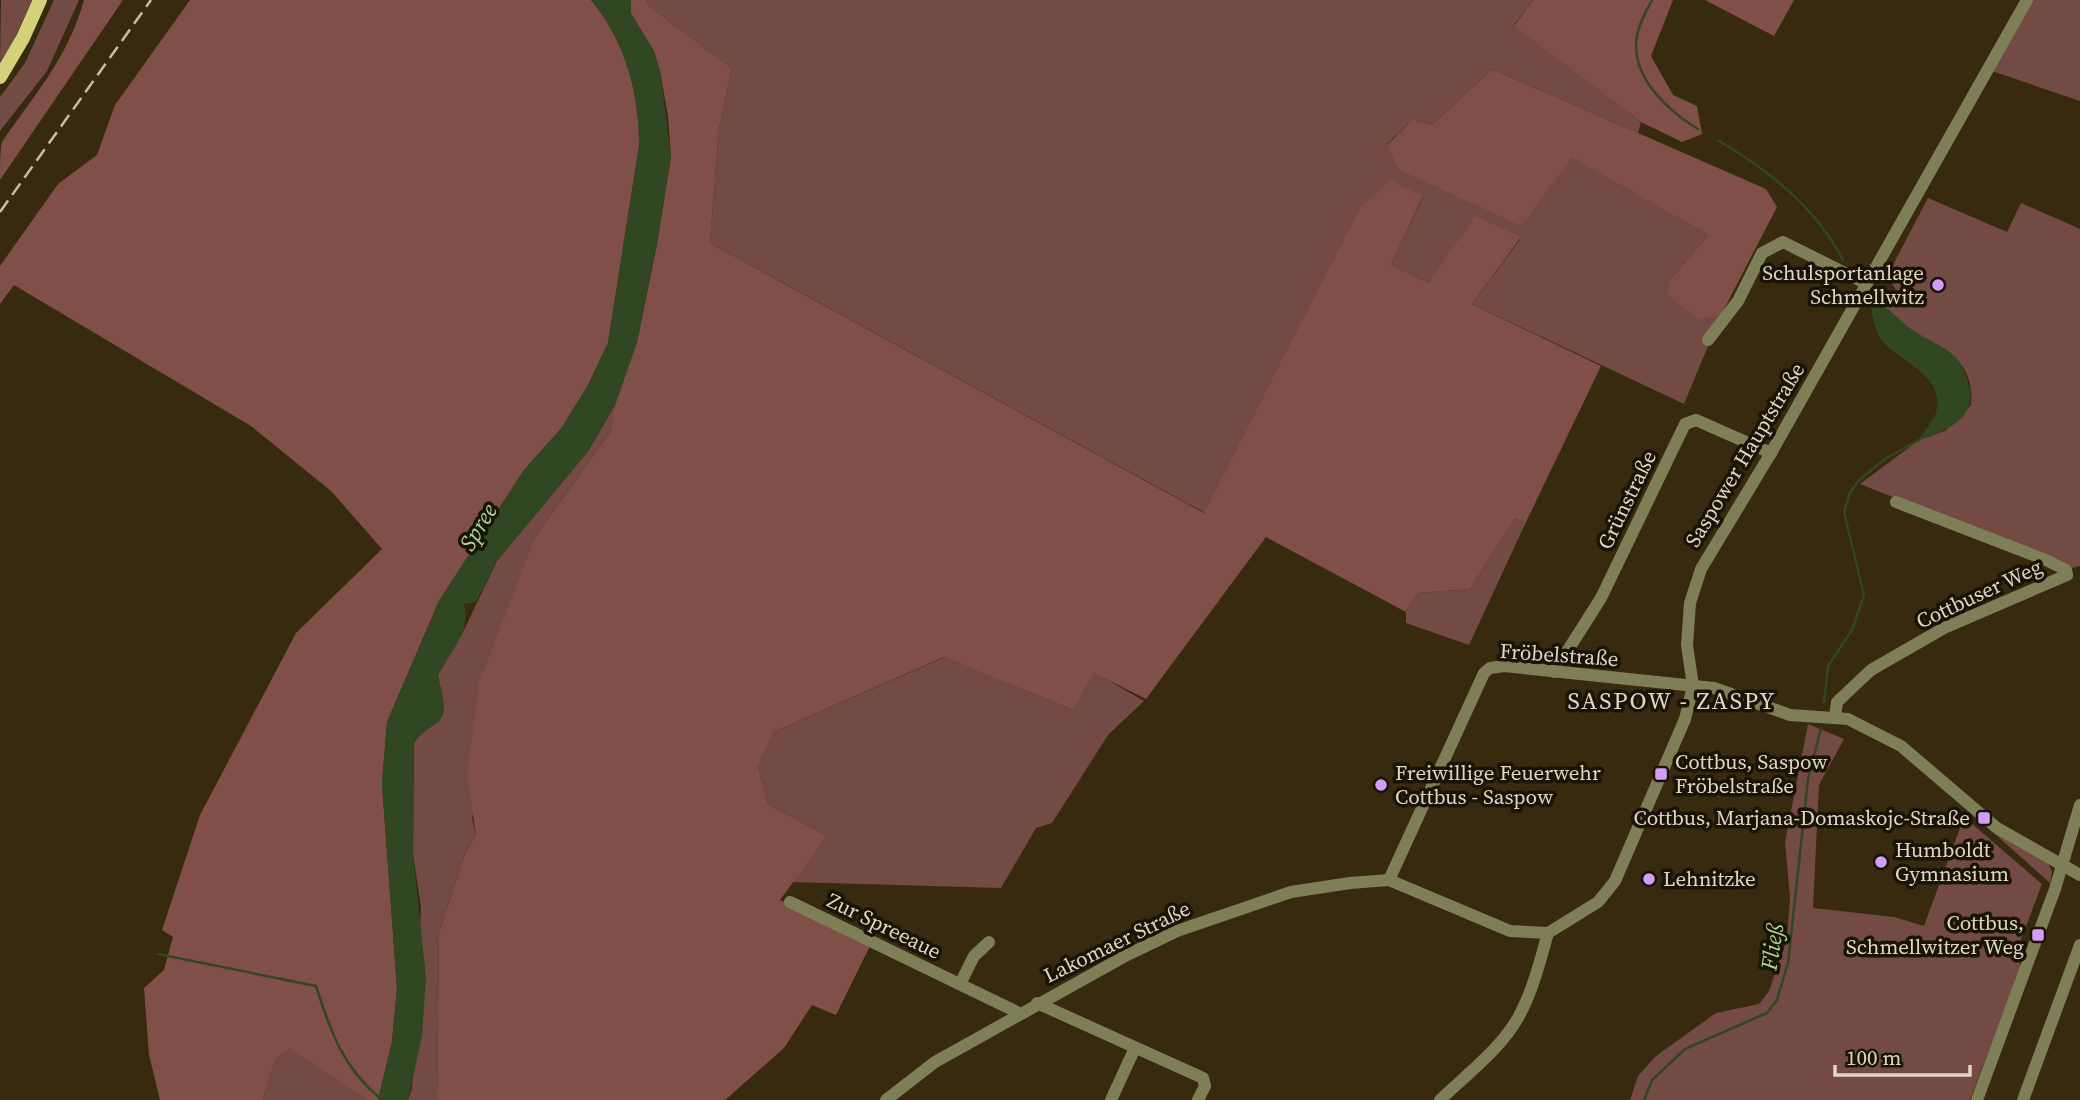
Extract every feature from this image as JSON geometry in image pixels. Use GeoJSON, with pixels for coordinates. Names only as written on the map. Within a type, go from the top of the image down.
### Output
{"type":"FeatureCollection","features":[{"type":"Feature","properties":{"kind":"main road"},"geometry":{"type":"LineString","coordinates":[[0,77],[23,38],[40,0]]}},
{"type":"Feature","properties":{"kind":"street","name":"Saspower Hauptstraße"},"geometry":{"type":"LineString","coordinates":[[1548,933],[1598,902],[1615,881],[1685,719],[1693,686],[1688,646],[1689,614],[1701,569],[1771,453],[2026,0]]}},
{"type":"Feature","properties":{"kind":"street"},"geometry":{"type":"LineString","coordinates":[[1708,340],[1738,301],[1762,253],[1783,242],[1867,284]]}},
{"type":"Feature","properties":{"kind":"street","name":"Grünstraße"},"geometry":{"type":"LineString","coordinates":[[1554,672],[1601,598],[1685,424],[1696,420],[1771,453]]}},
{"type":"Feature","properties":{"kind":"street","name":"Cottbuser Weg"},"geometry":{"type":"LineString","coordinates":[[1835,718],[1837,702],[1871,670],[1944,628],[2067,575],[2066,570],[2046,559],[1896,502]]}},
{"type":"Feature","properties":{"kind":"street","name":"Fröbelstraße"},"geometry":{"type":"LineString","coordinates":[[1389,880],[1484,673],[1490,667],[1504,666],[1714,688],[1790,715],[1848,719],[1901,746],[1984,818],[2080,875]]}},
{"type":"Feature","properties":{"kind":"street"},"geometry":{"type":"LineString","coordinates":[[1977,1100],[2063,865],[2080,805]]}},
{"type":"Feature","properties":{"kind":"street","name":"Lakomaer Straße"},"geometry":{"type":"LineString","coordinates":[[886,1100],[935,1062],[1019,1013],[1177,931],[1291,892],[1389,880],[1510,931],[1548,933]]}},
{"type":"Feature","properties":{"kind":"street","name":"Zur Spreeaue"},"geometry":{"type":"LineString","coordinates":[[790,902],[1019,1013]]}},
{"type":"Feature","properties":{"kind":"street"},"geometry":{"type":"LineString","coordinates":[[1440,1100],[1509,1031],[1519,1016],[1536,975],[1548,933]]}},
{"type":"Feature","properties":{"kind":"street"},"geometry":{"type":"LineString","coordinates":[[961,984],[974,956],[989,942]]}},
{"type":"Feature","properties":{"kind":"street"},"geometry":{"type":"LineString","coordinates":[[2023,1100],[2080,945]]}},
{"type":"Feature","properties":{"kind":"street"},"geometry":{"type":"LineString","coordinates":[[1037,1003],[1203,1078],[1205,1086],[1198,1100]]}},
{"type":"Feature","properties":{"kind":"street"},"geometry":{"type":"LineString","coordinates":[[1111,1100],[1135,1048]]}},
{"type":"Feature","properties":{"kind":"shaded area"},"geometry":{"type":"Polygon","coordinates":[[[1,0],[32,0],[14,40],[0,62],[1,0]]]}},
{"type":"Feature","properties":{"kind":"shaded area"},"geometry":{"type":"Polygon","coordinates":[[[54,0],[79,0],[47,71],[0,131],[0,97],[25,63],[54,0]]]}},
{"type":"Feature","properties":{"kind":"shaded area"},"geometry":{"type":"Polygon","coordinates":[[[84,0],[123,0],[0,180],[2,142],[59,58],[84,0]]]}},
{"type":"Feature","properties":{"kind":"shaded area"},"geometry":{"type":"Polygon","coordinates":[[[190,0],[591,0],[621,50],[637,107],[639,146],[608,343],[588,385],[562,428],[524,470],[439,601],[387,722],[382,784],[397,988],[392,1042],[378,1100],[367,1100],[290,1048],[275,1060],[263,1100],[160,1100],[149,1055],[144,988],[164,970],[173,937],[162,930],[200,815],[296,633],[382,549],[331,491],[251,426],[14,285],[0,304],[0,266],[58,184],[97,155],[115,105],[190,0]]]}},
{"type":"Feature","properties":{"kind":"shaded area"},"geometry":{"type":"Polygon","coordinates":[[[591,0],[631,0],[631,13],[654,51],[660,71],[671,156],[657,244],[637,342],[615,405],[588,451],[497,561],[476,602],[464,604],[466,614],[462,632],[438,675],[443,714],[414,743],[413,854],[426,978],[422,1036],[408,1100],[378,1100],[392,1042],[397,988],[382,784],[387,722],[439,601],[524,470],[562,427],[588,385],[608,343],[639,146],[639,127],[633,88],[621,50],[591,0]]]}},
{"type":"Feature","properties":{"kind":"shaded area"},"geometry":{"type":"Polygon","coordinates":[[[631,0],[646,0],[649,6],[732,68],[719,129],[710,243],[1204,513],[1359,209],[1390,180],[1423,196],[1391,265],[1429,283],[1475,216],[1521,237],[1472,304],[1601,366],[1526,522],[1515,519],[1470,589],[1418,593],[1406,612],[1266,537],[1146,699],[1094,673],[1073,710],[944,657],[774,732],[758,767],[768,804],[827,836],[780,900],[871,944],[836,1015],[812,1005],[784,1048],[725,1100],[437,1100],[439,932],[465,853],[476,835],[467,776],[479,683],[535,537],[610,432],[615,405],[637,342],[657,244],[671,156],[668,116],[654,51],[630,13],[631,0]]]}},
{"type":"Feature","properties":{"kind":"shaded area"},"geometry":{"type":"Polygon","coordinates":[[[646,0],[1533,0],[1514,25],[1641,122],[1638,133],[1492,69],[1432,125],[1413,119],[1387,144],[1398,169],[1572,156],[1708,235],[1669,281],[1721,315],[1684,404],[1472,304],[1521,238],[1429,283],[1391,265],[1423,197],[1359,209],[1205,513],[710,243],[719,129],[732,68],[649,6],[646,0]]]}},
{"type":"Feature","properties":{"kind":"shaded area"},"geometry":{"type":"Polygon","coordinates":[[[1533,0],[1673,0],[1651,56],[1673,95],[1697,106],[1702,134],[1682,142],[1641,122],[1514,26],[1533,0]]]}},
{"type":"Feature","properties":{"kind":"shaded area"},"geometry":{"type":"Polygon","coordinates":[[[1705,0],[1794,0],[1774,36],[1705,0]]]}},
{"type":"Feature","properties":{"kind":"shaded area"},"geometry":{"type":"Polygon","coordinates":[[[2032,0],[2080,0],[2080,101],[1992,71],[2032,0]]]}},
{"type":"Feature","properties":{"kind":"shaded area"},"geometry":{"type":"Polygon","coordinates":[[[1492,69],[1766,189],[1777,207],[1721,315],[1700,319],[1667,295],[1669,281],[1708,235],[1572,157],[1521,226],[1398,169],[1387,145],[1413,119],[1432,125],[1492,69]]]}},
{"type":"Feature","properties":{"kind":"shaded area"},"geometry":{"type":"Polygon","coordinates":[[[1928,198],[2007,232],[2021,203],[2080,229],[2080,566],[2072,568],[1860,484],[1919,440],[1945,431],[1971,405],[1971,389],[1962,365],[1910,329],[1890,311],[1875,303],[1896,290],[1887,276],[1928,198]]]}},
{"type":"Feature","properties":{"kind":"shaded area"},"geometry":{"type":"Polygon","coordinates":[[[1875,303],[1948,351],[1960,364],[1968,382],[1969,405],[1965,413],[1950,427],[1919,440],[1936,413],[1938,401],[1935,390],[1921,372],[1881,340],[1871,308],[1875,303]]]}},
{"type":"Feature","properties":{"kind":"shaded area"},"geometry":{"type":"Polygon","coordinates":[[[615,405],[610,432],[535,537],[472,818],[476,835],[465,853],[439,932],[437,1100],[408,1100],[412,1089],[421,907],[413,854],[414,743],[423,732],[440,720],[444,708],[438,675],[463,632],[497,561],[588,451],[615,405]]]}},
{"type":"Feature","properties":{"kind":"shaded area"},"geometry":{"type":"Polygon","coordinates":[[[1515,519],[1526,522],[1469,645],[1406,623],[1406,612],[1418,593],[1470,589],[1515,519]]]}},
{"type":"Feature","properties":{"kind":"shaded area"},"geometry":{"type":"Polygon","coordinates":[[[945,657],[1073,710],[1094,672],[1144,701],[1108,735],[1052,823],[1036,828],[1001,888],[792,882],[827,836],[768,804],[758,767],[774,732],[945,657]]]}},
{"type":"Feature","properties":{"kind":"shaded area"},"geometry":{"type":"Polygon","coordinates":[[[1808,724],[1844,739],[1819,785],[1813,908],[1894,917],[1924,926],[1964,817],[2042,884],[2020,942],[2020,968],[1970,1100],[1630,1100],[1638,1076],[1656,1056],[1716,1013],[1759,1004],[1769,991],[1787,939],[1790,897],[1785,842],[1808,724]]]}},
{"type":"Feature","properties":{"kind":"shaded area"},"geometry":{"type":"Polygon","coordinates":[[[1986,826],[2048,863],[2052,872],[2050,883],[1986,826]]]}},
{"type":"Feature","properties":{"kind":"shaded area"},"geometry":{"type":"Polygon","coordinates":[[[290,1047],[367,1100],[263,1100],[275,1060],[290,1047]]]}},
{"type":"Feature","properties":{"kind":"waterway"},"geometry":{"type":"LineString","coordinates":[[1652,0],[1641,22],[1636,42],[1642,72],[1660,99],[1698,129]]}},
{"type":"Feature","properties":{"kind":"waterway"},"geometry":{"type":"LineString","coordinates":[[1719,141],[1755,164],[1805,207],[1832,241],[1843,260]]}},
{"type":"Feature","properties":{"kind":"waterway","name":"Fließ"},"geometry":{"type":"LineString","coordinates":[[1824,702],[1828,666],[1852,630],[1864,595],[1844,512],[1850,493],[1858,481],[1885,459],[1919,440]]}},
{"type":"Feature","properties":{"kind":"waterway","name":"Fließ"},"geometry":{"type":"LineString","coordinates":[[1644,1100],[1652,1080],[1685,1049],[1767,1013],[1777,1000],[1788,963],[1808,779],[1821,728]]}},
{"type":"Feature","properties":{"kind":"waterway"},"geometry":{"type":"LineString","coordinates":[[158,954],[316,986],[340,1049],[357,1075],[382,1100]]}},
{"type":"Feature","properties":{"kind":"railway"},"geometry":{"type":"LineString","coordinates":[[0,212],[151,0]]}},
{"type":"Feature","properties":{"kind":"place","name":"Schulsportanlage Schmellwitz"},"geometry":{"type":"Point","coordinates":[1938,285]}},
{"type":"Feature","properties":{"kind":"place","name":"Cottbus, Saspow Fröbelstraße"},"geometry":{"type":"Point","coordinates":[1661,774]}},
{"type":"Feature","properties":{"kind":"place","name":"Freiwillige Feuerwehr Cottbus - Saspow"},"geometry":{"type":"Point","coordinates":[1381,785]}},
{"type":"Feature","properties":{"kind":"place","name":"Cottbus, Marjana-Domaskojc-Straße"},"geometry":{"type":"Point","coordinates":[1984,818]}},
{"type":"Feature","properties":{"kind":"place","name":"Humboldt Gymnasium"},"geometry":{"type":"Point","coordinates":[1881,862]}},
{"type":"Feature","properties":{"kind":"place","name":"Lehnitzke"},"geometry":{"type":"Point","coordinates":[1649,879]}},
{"type":"Feature","properties":{"kind":"place","name":"Cottbus, Schmellwitzer Weg"},"geometry":{"type":"Point","coordinates":[2038,935]}},
{"type":"Feature","properties":{"kind":"district","name":"SASPOW - ZASPY"},"geometry":{"type":"Point","coordinates":[1672,701]}},
{"type":"Feature","properties":{"kind":"water label","name":"Spree"},"geometry":{"type":"Point","coordinates":[478,527]}}]}
